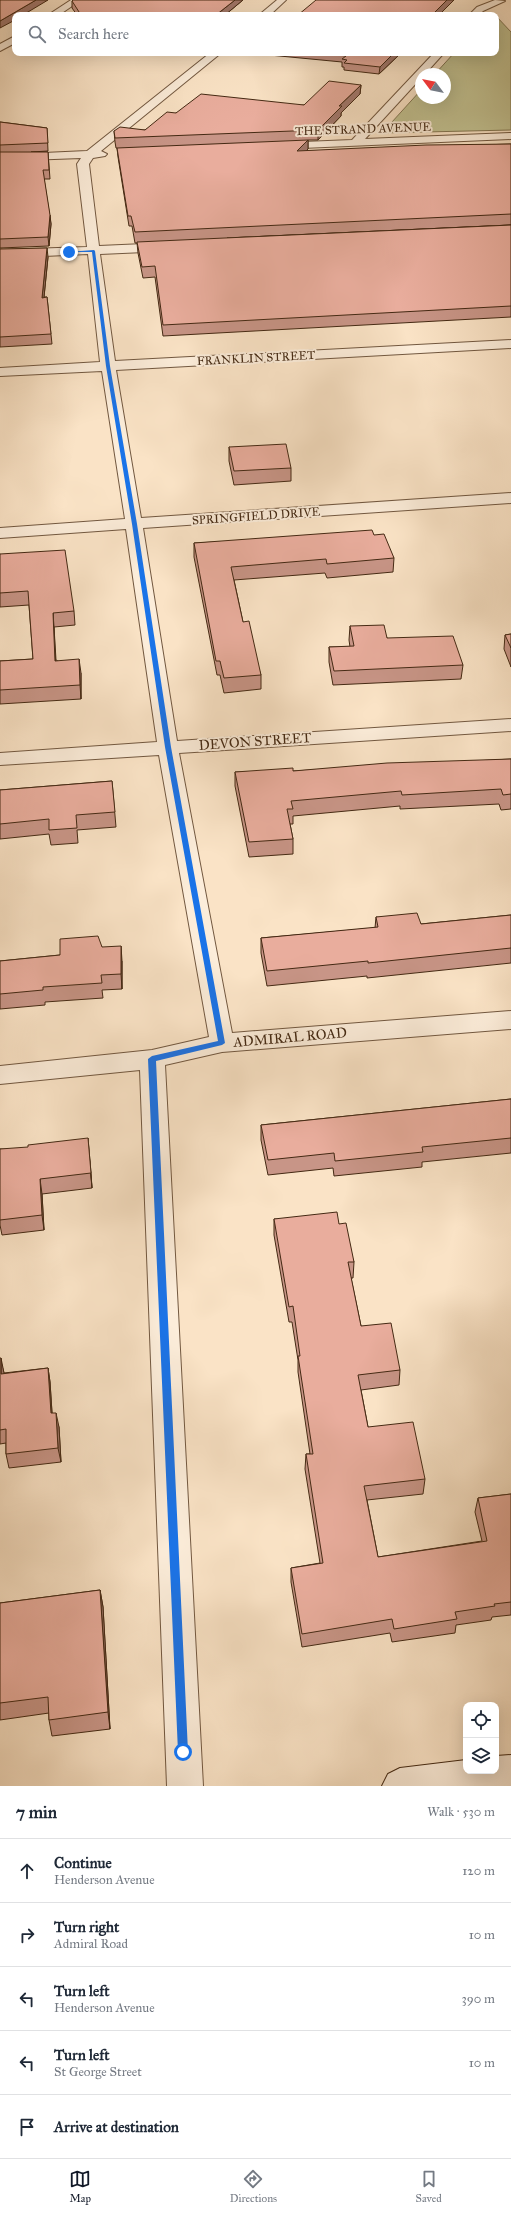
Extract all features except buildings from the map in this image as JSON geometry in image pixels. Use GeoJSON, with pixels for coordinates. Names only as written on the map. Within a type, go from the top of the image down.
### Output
{"type":"FeatureCollection","features":[{"type":"Feature","properties":{"kind":"street"},"geometry":{"type":"LineString","coordinates":[[58,12],[77,0]]}},
{"type":"Feature","properties":{"kind":"street"},"geometry":{"type":"LineString","coordinates":[[268,12],[282,0]]}},
{"type":"Feature","properties":{"kind":"street"},"geometry":{"type":"LineString","coordinates":[[490,0],[502,2]]}},
{"type":"Feature","properties":{"kind":"street"},"geometry":{"type":"LineString","coordinates":[[477,12],[480,9],[502,2]]}},
{"type":"Feature","properties":{"kind":"street"},"geometry":{"type":"LineString","coordinates":[[0,48],[12,41]]}},
{"type":"Feature","properties":{"kind":"street"},"geometry":{"type":"LineString","coordinates":[[212,56],[90,154],[83,164],[108,366],[168,747],[222,1043]]}},
{"type":"Feature","properties":{"kind":"street"},"geometry":{"type":"LineString","coordinates":[[356,142],[436,56]]}},
{"type":"Feature","properties":{"kind":"street","name":"THE STRAND AVENUE"},"geometry":{"type":"LineString","coordinates":[[270,146],[511,136]]}},
{"type":"Feature","properties":{"kind":"street"},"geometry":{"type":"LineString","coordinates":[[0,158],[114,153]]}},
{"type":"Feature","properties":{"kind":"street"},"geometry":{"type":"LineString","coordinates":[[0,254],[181,247]]}},
{"type":"Feature","properties":{"kind":"street","name":"FRANKLIN STREET"},"geometry":{"type":"LineString","coordinates":[[0,372],[511,344]]}},
{"type":"Feature","properties":{"kind":"street","name":"SPRINGFIELD DRIVE"},"geometry":{"type":"LineString","coordinates":[[0,533],[511,498]]}},
{"type":"Feature","properties":{"kind":"street","name":"DEVON STREET"},"geometry":{"type":"LineString","coordinates":[[0,759],[511,725]]}},
{"type":"Feature","properties":{"kind":"street","name":"ADMIRAL ROAD"},"geometry":{"type":"LineString","coordinates":[[0,1075],[152,1059],[222,1043],[511,1020]]}},
{"type":"Feature","properties":{"kind":"street"},"geometry":{"type":"LineString","coordinates":[[152,1059],[184,1786]]}},
{"type":"Feature","properties":{"kind":"street"},"geometry":{"type":"LineString","coordinates":[[400,1786],[511,1772]]}},
{"type":"Feature","properties":{"kind":"green space"},"geometry":{"type":"Polygon","coordinates":[[[499,19],[511,32],[511,130],[382,133],[415,97],[415,104],[451,104],[451,68],[440,68],[451,56],[499,56],[499,19]]]}},
{"type":"Feature","properties":{"kind":"route"},"geometry":{"type":"LineString","coordinates":[[69,252],[94,251],[108,366],[168,747],[222,1043],[152,1059],[183,1752]]}}]}
